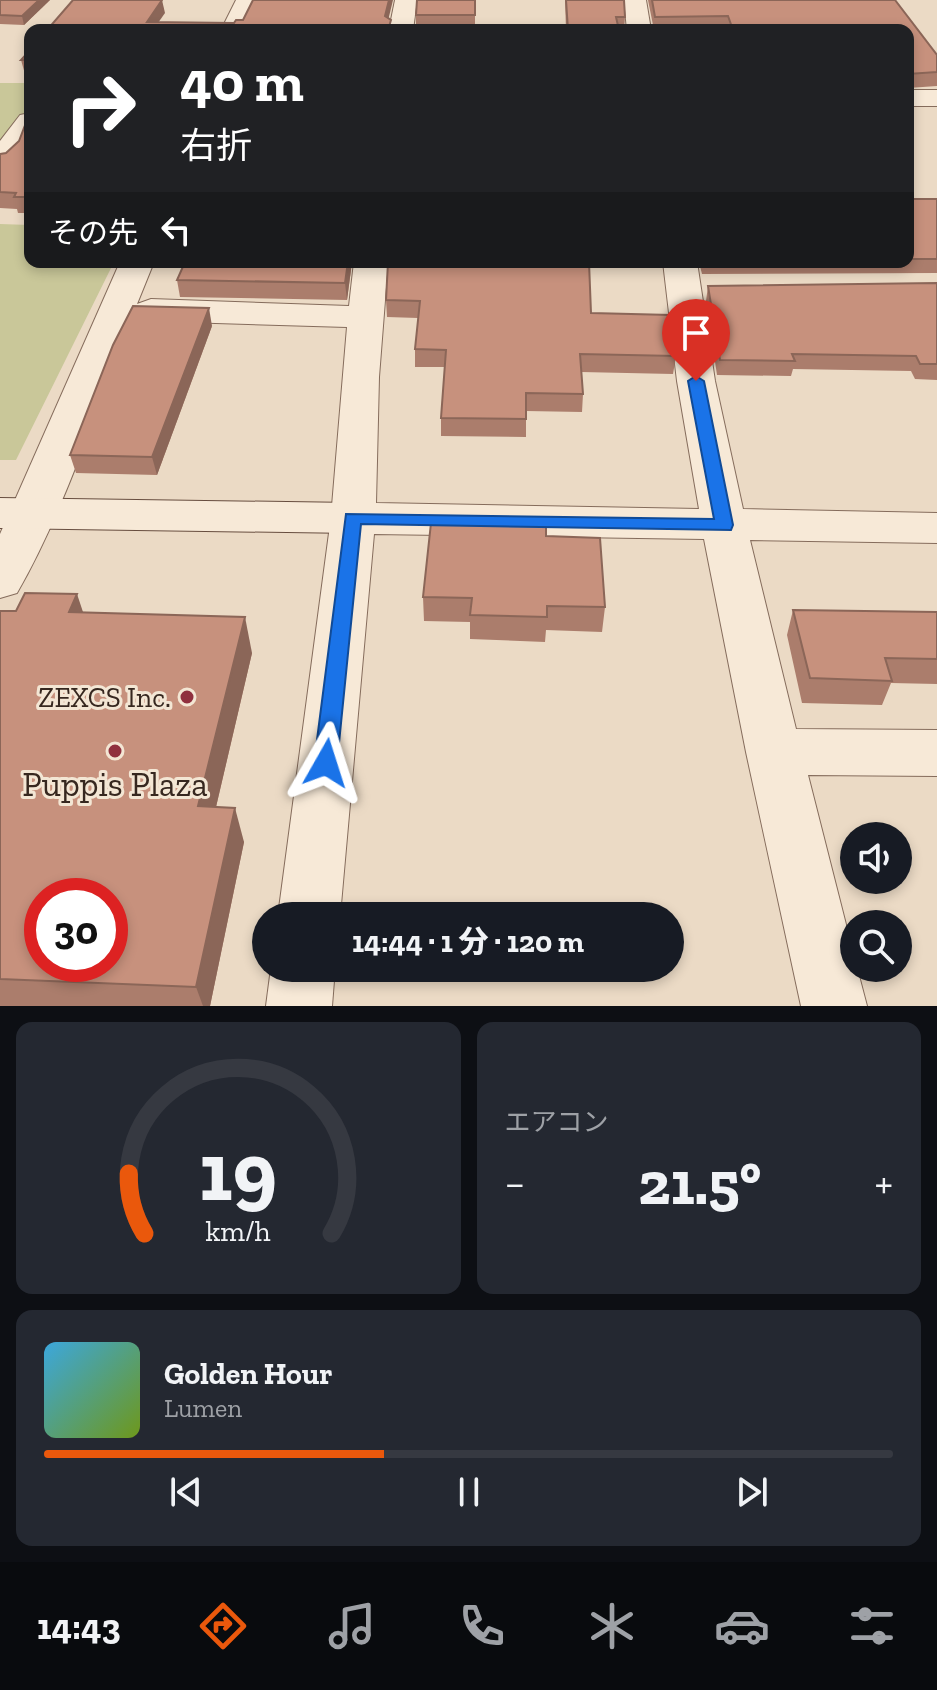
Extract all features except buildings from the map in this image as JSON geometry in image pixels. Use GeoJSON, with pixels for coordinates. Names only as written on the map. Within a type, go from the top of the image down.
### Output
{"type":"FeatureCollection","features":[{"type":"Feature","properties":{"kind":"street"},"geometry":{"type":"LineString","coordinates":[[236,24],[247,0]]}},
{"type":"Feature","properties":{"kind":"street"},"geometry":{"type":"LineString","coordinates":[[402,24],[406,0]]}},
{"type":"Feature","properties":{"kind":"street"},"geometry":{"type":"LineString","coordinates":[[635,0],[638,24]]}},
{"type":"Feature","properties":{"kind":"street"},"geometry":{"type":"LineString","coordinates":[[914,98],[937,98]]}},
{"type":"Feature","properties":{"kind":"street"},"geometry":{"type":"LineString","coordinates":[[5,171],[24,133]]}},
{"type":"Feature","properties":{"kind":"street"},"geometry":{"type":"LineString","coordinates":[[0,581],[16,513],[118,309],[135,268]]}},
{"type":"Feature","properties":{"kind":"street"},"geometry":{"type":"LineString","coordinates":[[311,902],[353,518],[364,317],[370,268]]}},
{"type":"Feature","properties":{"kind":"street"},"geometry":{"type":"LineString","coordinates":[[694,279],[696,381],[773,752],[834,1006]]}},
{"type":"Feature","properties":{"kind":"street"},"geometry":{"type":"LineString","coordinates":[[118,309],[364,317]]}},
{"type":"Feature","properties":{"kind":"street"},"geometry":{"type":"LineString","coordinates":[[16,513],[937,528]]}},
{"type":"Feature","properties":{"kind":"street"},"geometry":{"type":"LineString","coordinates":[[773,752],[937,753]]}},
{"type":"Feature","properties":{"kind":"street"},"geometry":{"type":"LineString","coordinates":[[299,1006],[302,982]]}},
{"type":"Feature","properties":{"kind":"shaded area"},"geometry":{"type":"Polygon","coordinates":[[[0,83],[24,83],[24,117],[0,147],[0,83]]]}},
{"type":"Feature","properties":{"kind":"shaded area"},"geometry":{"type":"Polygon","coordinates":[[[0,224],[24,225],[24,268],[111,268],[16,460],[0,460],[0,224]]]}},
{"type":"Feature","properties":{"kind":"place","name":"ZEXCS Inc."},"geometry":{"type":"Point","coordinates":[187,697]}},
{"type":"Feature","properties":{"kind":"place","name":"Puppis Plaza"},"geometry":{"type":"Point","coordinates":[115,751]}},
{"type":"Feature","properties":{"kind":"route"},"geometry":{"type":"LineString","coordinates":[[326,763],[353,518],[724,525],[696,381]]}}]}
